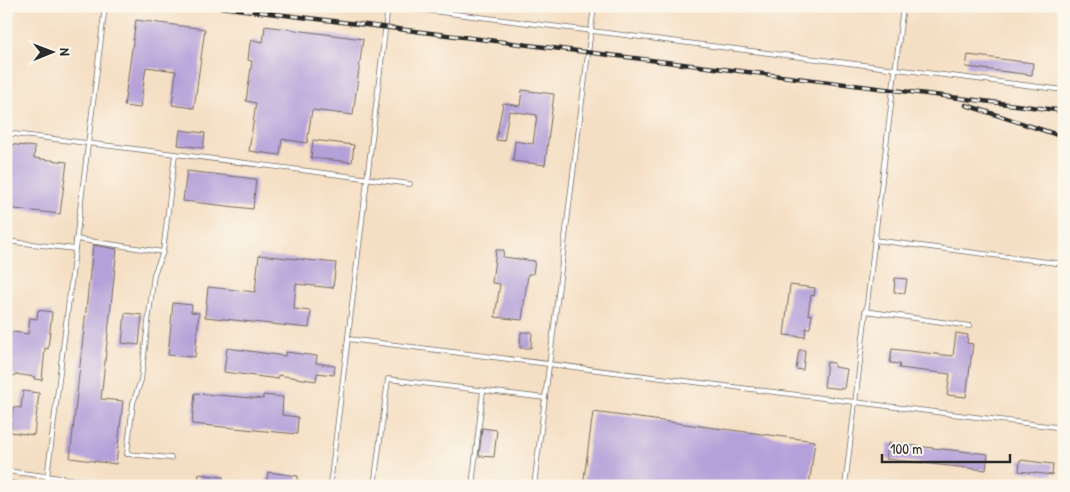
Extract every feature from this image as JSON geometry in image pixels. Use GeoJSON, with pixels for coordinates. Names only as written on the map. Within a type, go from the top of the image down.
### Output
{"type":"FeatureCollection","features":[{"type":"Feature","properties":{"kind":"lane"},"geometry":{"type":"LineString","coordinates":[[46,486],[105,6]]}},
{"type":"Feature","properties":{"kind":"lane"},"geometry":{"type":"LineString","coordinates":[[330,486],[390,6],[1064,90]]}},
{"type":"Feature","properties":{"kind":"lane"},"geometry":{"type":"LineString","coordinates":[[534,486],[594,6]]}},
{"type":"Feature","properties":{"kind":"lane"},"geometry":{"type":"LineString","coordinates":[[845,486],[903,6]]}},
{"type":"Feature","properties":{"kind":"lane"},"geometry":{"type":"LineString","coordinates":[[6,133],[410,184]]}},
{"type":"Feature","properties":{"kind":"lane"},"geometry":{"type":"LineString","coordinates":[[171,458],[126,454],[132,403],[141,380],[154,274],[163,252],[175,154]]}},
{"type":"Feature","properties":{"kind":"lane"},"geometry":{"type":"LineString","coordinates":[[76,239],[163,252]]}},
{"type":"Feature","properties":{"kind":"lane"},"geometry":{"type":"LineString","coordinates":[[874,240],[1064,264]]}},
{"type":"Feature","properties":{"kind":"lane"},"geometry":{"type":"LineString","coordinates":[[6,241],[75,249]]}},
{"type":"Feature","properties":{"kind":"lane"},"geometry":{"type":"LineString","coordinates":[[865,311],[970,326]]}},
{"type":"Feature","properties":{"kind":"lane"},"geometry":{"type":"LineString","coordinates":[[348,339],[1064,428]]}},
{"type":"Feature","properties":{"kind":"lane"},"geometry":{"type":"LineString","coordinates":[[374,486],[388,380],[545,398]]}},
{"type":"Feature","properties":{"kind":"lane"},"geometry":{"type":"LineString","coordinates":[[472,486],[483,391]]}},
{"type":"Feature","properties":{"kind":"lane"},"geometry":{"type":"LineString","coordinates":[[6,471],[124,486]]}},
{"type":"Feature","properties":{"kind":"building"},"geometry":{"type":"Polygon","coordinates":[[[136,20],[205,29],[194,108],[172,105],[176,71],[146,67],[140,108],[124,106],[136,20]]]}},
{"type":"Feature","properties":{"kind":"building"},"geometry":{"type":"Polygon","coordinates":[[[265,26],[363,39],[353,115],[312,110],[307,143],[282,139],[280,155],[249,151],[256,103],[246,101],[252,61],[248,60],[250,43],[252,40],[263,42],[265,26]]]}},
{"type":"Feature","properties":{"kind":"building"},"geometry":{"type":"Polygon","coordinates":[[[968,55],[1033,63],[1032,75],[966,67],[968,55]]]}},
{"type":"Feature","properties":{"kind":"building"},"geometry":{"type":"Polygon","coordinates":[[[522,90],[554,94],[545,165],[513,161],[515,141],[533,144],[537,115],[509,111],[504,141],[496,140],[503,103],[520,106],[522,90]]]}},
{"type":"Feature","properties":{"kind":"building"},"geometry":{"type":"Polygon","coordinates":[[[180,130],[205,133],[203,148],[178,145],[180,130]]]}},
{"type":"Feature","properties":{"kind":"building"},"geometry":{"type":"Polygon","coordinates":[[[313,140],[354,145],[352,162],[311,158],[313,140]]]}},
{"type":"Feature","properties":{"kind":"building"},"geometry":{"type":"Polygon","coordinates":[[[9,144],[35,147],[34,158],[67,162],[60,214],[6,208],[6,174],[9,144]]]}},
{"type":"Feature","properties":{"kind":"building"},"geometry":{"type":"Polygon","coordinates":[[[187,171],[256,179],[253,209],[183,201],[187,171]]]}},
{"type":"Feature","properties":{"kind":"building"},"geometry":{"type":"Polygon","coordinates":[[[93,245],[117,249],[101,399],[123,401],[116,464],[70,458],[93,245]]]}},
{"type":"Feature","properties":{"kind":"building"},"geometry":{"type":"Polygon","coordinates":[[[496,250],[504,250],[503,257],[535,261],[533,274],[528,274],[522,320],[495,317],[500,284],[492,283],[496,250]]]}},
{"type":"Feature","properties":{"kind":"building"},"geometry":{"type":"Polygon","coordinates":[[[259,255],[336,263],[333,288],[296,284],[294,309],[311,311],[309,328],[205,317],[208,287],[255,292],[259,255]]]}},
{"type":"Feature","properties":{"kind":"building"},"geometry":{"type":"Polygon","coordinates":[[[895,278],[907,279],[905,293],[894,292],[895,278]]]}},
{"type":"Feature","properties":{"kind":"building"},"geometry":{"type":"Polygon","coordinates":[[[790,285],[815,288],[814,296],[811,295],[808,314],[812,315],[810,328],[806,328],[805,337],[784,335],[790,285]]]}},
{"type":"Feature","properties":{"kind":"building"},"geometry":{"type":"Polygon","coordinates":[[[173,303],[192,305],[191,312],[199,313],[195,357],[168,355],[173,303]]]}},
{"type":"Feature","properties":{"kind":"building"},"geometry":{"type":"Polygon","coordinates":[[[38,310],[52,312],[48,349],[45,348],[42,380],[15,374],[14,376],[6,375],[6,331],[28,334],[30,318],[37,319],[38,310]]]}},
{"type":"Feature","properties":{"kind":"building"},"geometry":{"type":"Polygon","coordinates":[[[125,313],[142,315],[139,345],[122,343],[125,313]]]}},
{"type":"Feature","properties":{"kind":"building"},"geometry":{"type":"Polygon","coordinates":[[[521,332],[532,332],[531,348],[520,348],[521,332]]]}},
{"type":"Feature","properties":{"kind":"building"},"geometry":{"type":"Polygon","coordinates":[[[956,333],[968,335],[967,343],[973,344],[966,397],[947,395],[950,374],[899,368],[900,364],[890,363],[892,349],[953,356],[956,333]]]}},
{"type":"Feature","properties":{"kind":"building"},"geometry":{"type":"Polygon","coordinates":[[[227,348],[285,356],[286,352],[317,356],[316,363],[335,366],[334,375],[317,373],[316,381],[278,375],[278,379],[224,372],[227,348]]]}},
{"type":"Feature","properties":{"kind":"building"},"geometry":{"type":"Polygon","coordinates":[[[799,350],[805,350],[803,370],[796,369],[799,350]]]}},
{"type":"Feature","properties":{"kind":"building"},"geometry":{"type":"Polygon","coordinates":[[[827,362],[834,363],[834,367],[847,369],[844,389],[824,387],[827,362]]]}},
{"type":"Feature","properties":{"kind":"building"},"geometry":{"type":"Polygon","coordinates":[[[23,391],[39,393],[34,435],[10,432],[13,407],[21,408],[23,391]]]}},
{"type":"Feature","properties":{"kind":"building"},"geometry":{"type":"Polygon","coordinates":[[[195,393],[263,399],[263,395],[283,397],[282,415],[298,417],[297,434],[192,424],[195,393]]]}},
{"type":"Feature","properties":{"kind":"building"},"geometry":{"type":"Polygon","coordinates":[[[593,412],[815,441],[809,486],[583,486],[593,412]]]}},
{"type":"Feature","properties":{"kind":"building"},"geometry":{"type":"Polygon","coordinates":[[[482,428],[497,430],[494,457],[479,456],[482,428]]]}},
{"type":"Feature","properties":{"kind":"building"},"geometry":{"type":"Polygon","coordinates":[[[888,443],[988,454],[986,470],[886,459],[888,443]]]}},
{"type":"Feature","properties":{"kind":"building"},"geometry":{"type":"Polygon","coordinates":[[[1020,460],[1053,464],[1052,475],[1019,471],[1020,460]]]}},
{"type":"Feature","properties":{"kind":"building"},"geometry":{"type":"Polygon","coordinates":[[[268,472],[298,476],[297,486],[266,486],[268,472]]]}},
{"type":"Feature","properties":{"kind":"building"},"geometry":{"type":"Polygon","coordinates":[[[199,474],[223,477],[222,486],[198,486],[199,474]]]}},
{"type":"Feature","properties":{"kind":"railway"},"geometry":{"type":"LineString","coordinates":[[212,6],[1064,111]]}},
{"type":"Feature","properties":{"kind":"railway"},"geometry":{"type":"LineString","coordinates":[[966,105],[1064,137]]}},
{"type":"Feature","properties":{"kind":"railway"},"geometry":{"type":"LineString","coordinates":[[6,482],[34,486]]}}]}
